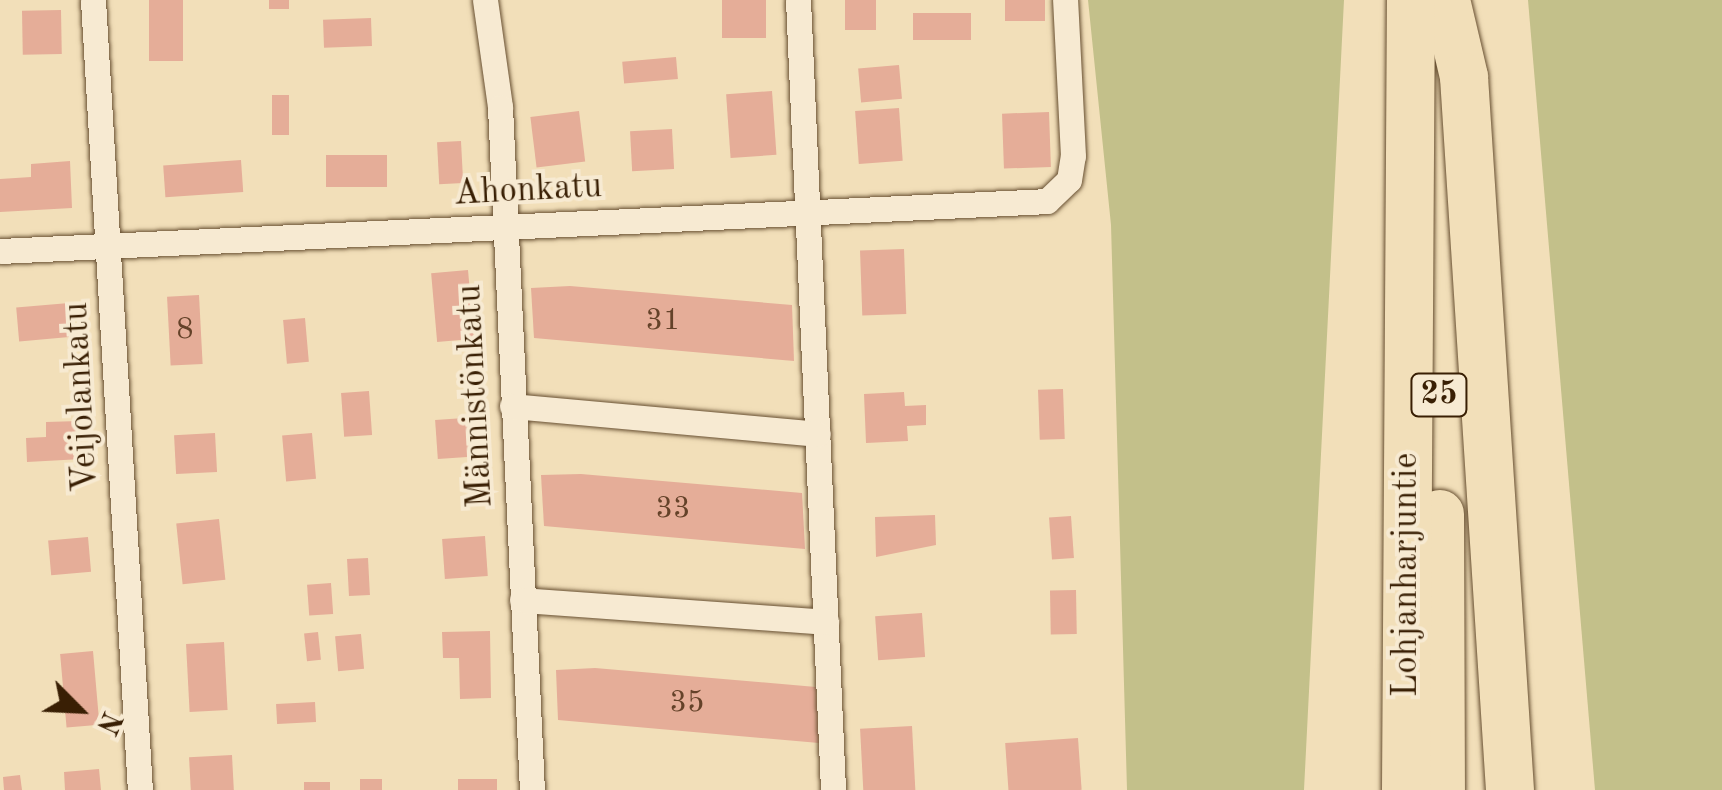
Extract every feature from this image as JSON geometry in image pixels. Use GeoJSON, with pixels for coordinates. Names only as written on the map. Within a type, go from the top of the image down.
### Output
{"type":"FeatureCollection","features":[{"type":"Feature","properties":{"kind":"highway","name":"Lohjanharjuntie"},"geometry":{"type":"LineString","coordinates":[[1406,790],[1410,0]]}},
{"type":"Feature","properties":{"kind":"highway","name":"Lohjanharjuntie"},"geometry":{"type":"LineString","coordinates":[[1435,0],[1441,790]]}},
{"type":"Feature","properties":{"kind":"highway"},"geometry":{"type":"LineString","coordinates":[[1446,0],[1464,77],[1510,790]]}},
{"type":"Feature","properties":{"kind":"highway"},"geometry":{"type":"LineString","coordinates":[[1380,790],[1406,612]]}},
{"type":"Feature","properties":{"kind":"street","name":"Veijolankatu"},"geometry":{"type":"LineString","coordinates":[[93,0],[140,790]]}},
{"type":"Feature","properties":{"kind":"street","name":"Männistönkatu"},"geometry":{"type":"LineString","coordinates":[[484,0],[500,107],[502,228],[532,790]]}},
{"type":"Feature","properties":{"kind":"street"},"geometry":{"type":"LineString","coordinates":[[798,0],[833,790]]}},
{"type":"Feature","properties":{"kind":"street","name":"Ahonkatu"},"geometry":{"type":"LineString","coordinates":[[0,251],[502,228],[1060,195],[1072,156],[1066,0]]}},
{"type":"Feature","properties":{"kind":"street"},"geometry":{"type":"LineString","coordinates":[[512,406],[818,434]]}},
{"type":"Feature","properties":{"kind":"street"},"geometry":{"type":"LineString","coordinates":[[522,600],[826,622]]}},
{"type":"Feature","properties":{"kind":"shaded area"},"geometry":{"type":"Polygon","coordinates":[[[1088,0],[1344,0],[1304,790],[1127,790],[1111,225],[1088,0]]]}},
{"type":"Feature","properties":{"kind":"shaded area"},"geometry":{"type":"Polygon","coordinates":[[[1528,0],[1722,0],[1722,790],[1595,790],[1528,0]]]}},
{"type":"Feature","properties":{"kind":"building"},"geometry":{"type":"Polygon","coordinates":[[[149,0],[183,0],[183,61],[149,61],[149,0]]]}},
{"type":"Feature","properties":{"kind":"building"},"geometry":{"type":"Polygon","coordinates":[[[269,0],[289,0],[289,9],[269,9],[269,0]]]}},
{"type":"Feature","properties":{"kind":"building"},"geometry":{"type":"Polygon","coordinates":[[[722,0],[766,0],[766,38],[722,38],[722,0]]]}},
{"type":"Feature","properties":{"kind":"building"},"geometry":{"type":"Polygon","coordinates":[[[845,0],[876,0],[876,30],[845,30],[845,0]]]}},
{"type":"Feature","properties":{"kind":"building"},"geometry":{"type":"Polygon","coordinates":[[[1005,0],[1045,0],[1045,21],[1005,21],[1005,0]]]}},
{"type":"Feature","properties":{"kind":"building"},"geometry":{"type":"Polygon","coordinates":[[[61,10],[62,54],[23,55],[22,11],[61,10]]]}},
{"type":"Feature","properties":{"kind":"building"},"geometry":{"type":"Polygon","coordinates":[[[913,13],[971,13],[971,40],[913,40],[913,13]]]}},
{"type":"Feature","properties":{"kind":"building"},"geometry":{"type":"Polygon","coordinates":[[[371,18],[372,46],[324,48],[323,20],[371,18]]]}},
{"type":"Feature","properties":{"kind":"building"},"geometry":{"type":"Polygon","coordinates":[[[676,57],[678,79],[624,84],[622,62],[676,57]]]}},
{"type":"Feature","properties":{"kind":"building"},"geometry":{"type":"Polygon","coordinates":[[[899,65],[902,99],[861,102],[858,69],[899,65]]]}},
{"type":"Feature","properties":{"kind":"building"},"geometry":{"type":"Polygon","coordinates":[[[772,91],[776,155],[731,158],[726,94],[772,91]]]}},
{"type":"Feature","properties":{"kind":"building"},"geometry":{"type":"Polygon","coordinates":[[[272,95],[289,95],[289,135],[272,135],[272,95]]]}},
{"type":"Feature","properties":{"kind":"building"},"geometry":{"type":"Polygon","coordinates":[[[899,108],[903,161],[859,164],[855,111],[899,108]]]}},
{"type":"Feature","properties":{"kind":"building"},"geometry":{"type":"Polygon","coordinates":[[[579,111],[585,162],[537,168],[530,117],[579,111]]]}},
{"type":"Feature","properties":{"kind":"building"},"geometry":{"type":"Polygon","coordinates":[[[1049,112],[1051,167],[1004,169],[1002,114],[1049,112]]]}},
{"type":"Feature","properties":{"kind":"building"},"geometry":{"type":"Polygon","coordinates":[[[672,129],[674,169],[632,171],[630,131],[672,129]]]}},
{"type":"Feature","properties":{"kind":"building"},"geometry":{"type":"Polygon","coordinates":[[[461,141],[463,183],[439,184],[437,142],[461,141]]]}},
{"type":"Feature","properties":{"kind":"building"},"geometry":{"type":"Polygon","coordinates":[[[326,155],[387,155],[387,187],[326,187],[326,155]]]}},
{"type":"Feature","properties":{"kind":"building"},"geometry":{"type":"Polygon","coordinates":[[[241,160],[243,192],[165,197],[163,165],[241,160]]]}},
{"type":"Feature","properties":{"kind":"building"},"geometry":{"type":"Polygon","coordinates":[[[70,161],[72,208],[0,212],[0,179],[31,177],[31,164],[70,161]]]}},
{"type":"Feature","properties":{"kind":"building"},"geometry":{"type":"Polygon","coordinates":[[[904,249],[906,314],[862,315],[860,251],[904,249]]]}},
{"type":"Feature","properties":{"kind":"building"},"geometry":{"type":"Polygon","coordinates":[[[468,270],[474,339],[437,342],[431,273],[468,270]]]}},
{"type":"Feature","properties":{"kind":"building"},"geometry":{"type":"Polygon","coordinates":[[[570,286],[792,305],[794,361],[534,338],[531,288],[570,286]]]}},
{"type":"Feature","properties":{"kind":"building"},"geometry":{"type":"Polygon","coordinates":[[[199,295],[203,364],[171,366],[167,297],[199,295]]]}},
{"type":"Feature","properties":{"kind":"building"},"geometry":{"type":"Polygon","coordinates":[[[69,303],[72,337],[19,341],[16,308],[69,303]]]}},
{"type":"Feature","properties":{"kind":"building"},"geometry":{"type":"Polygon","coordinates":[[[305,318],[309,362],[287,364],[283,320],[305,318]]]}},
{"type":"Feature","properties":{"kind":"building"},"geometry":{"type":"Polygon","coordinates":[[[1063,389],[1065,439],[1040,440],[1038,390],[1063,389]]]}},
{"type":"Feature","properties":{"kind":"building"},"geometry":{"type":"Polygon","coordinates":[[[369,391],[372,435],[344,437],[341,393],[369,391]]]}},
{"type":"Feature","properties":{"kind":"building"},"geometry":{"type":"Polygon","coordinates":[[[904,392],[905,406],[926,405],[926,425],[907,426],[908,441],[866,443],[864,394],[904,392]]]}},
{"type":"Feature","properties":{"kind":"building"},"geometry":{"type":"Polygon","coordinates":[[[479,417],[482,456],[438,459],[435,420],[479,417]]]}},
{"type":"Feature","properties":{"kind":"building"},"geometry":{"type":"Polygon","coordinates":[[[80,421],[82,459],[27,462],[26,438],[46,437],[46,422],[80,421]]]}},
{"type":"Feature","properties":{"kind":"building"},"geometry":{"type":"Polygon","coordinates":[[[215,433],[217,472],[176,474],[174,435],[215,433]]]}},
{"type":"Feature","properties":{"kind":"building"},"geometry":{"type":"Polygon","coordinates":[[[312,433],[316,479],[286,481],[282,436],[312,433]]]}},
{"type":"Feature","properties":{"kind":"building"},"geometry":{"type":"Polygon","coordinates":[[[581,474],[802,493],[805,549],[544,526],[541,475],[581,474]]]}},
{"type":"Feature","properties":{"kind":"building"},"geometry":{"type":"Polygon","coordinates":[[[935,515],[936,545],[876,557],[875,517],[935,515]]]}},
{"type":"Feature","properties":{"kind":"building"},"geometry":{"type":"Polygon","coordinates":[[[1071,516],[1074,558],[1052,559],[1049,518],[1071,516]]]}},
{"type":"Feature","properties":{"kind":"building"},"geometry":{"type":"Polygon","coordinates":[[[219,519],[225,580],[183,584],[176,523],[219,519]]]}},
{"type":"Feature","properties":{"kind":"building"},"geometry":{"type":"Polygon","coordinates":[[[485,536],[488,576],[445,579],[442,539],[485,536]]]}},
{"type":"Feature","properties":{"kind":"building"},"geometry":{"type":"Polygon","coordinates":[[[88,537],[91,572],[51,575],[48,540],[88,537]]]}},
{"type":"Feature","properties":{"kind":"building"},"geometry":{"type":"Polygon","coordinates":[[[368,558],[370,595],[349,596],[347,559],[368,558]]]}},
{"type":"Feature","properties":{"kind":"building"},"geometry":{"type":"Polygon","coordinates":[[[331,583],[333,614],[309,616],[307,585],[331,583]]]}},
{"type":"Feature","properties":{"kind":"building"},"geometry":{"type":"Polygon","coordinates":[[[1050,590],[1076,590],[1077,634],[1051,634],[1050,590]]]}},
{"type":"Feature","properties":{"kind":"building"},"geometry":{"type":"Polygon","coordinates":[[[922,613],[925,657],[878,660],[875,616],[922,613]]]}},
{"type":"Feature","properties":{"kind":"building"},"geometry":{"type":"Polygon","coordinates":[[[490,631],[491,698],[460,699],[459,658],[443,658],[442,632],[490,631]]]}},
{"type":"Feature","properties":{"kind":"building"},"geometry":{"type":"Polygon","coordinates":[[[318,632],[321,660],[307,661],[304,633],[318,632]]]}},
{"type":"Feature","properties":{"kind":"building"},"geometry":{"type":"Polygon","coordinates":[[[361,634],[364,669],[338,671],[335,636],[361,634]]]}},
{"type":"Feature","properties":{"kind":"building"},"geometry":{"type":"Polygon","coordinates":[[[224,642],[228,710],[190,712],[186,644],[224,642]]]}},
{"type":"Feature","properties":{"kind":"building"},"geometry":{"type":"Polygon","coordinates":[[[93,651],[99,725],[67,728],[60,654],[93,651]]]}},
{"type":"Feature","properties":{"kind":"building"},"geometry":{"type":"Polygon","coordinates":[[[595,668],[816,687],[819,743],[558,720],[556,670],[595,668]]]}},
{"type":"Feature","properties":{"kind":"building"},"geometry":{"type":"Polygon","coordinates":[[[315,702],[316,722],[277,724],[276,704],[315,702]]]}},
{"type":"Feature","properties":{"kind":"building"},"geometry":{"type":"Polygon","coordinates":[[[912,726],[915,790],[863,790],[860,729],[912,726]]]}},
{"type":"Feature","properties":{"kind":"building"},"geometry":{"type":"Polygon","coordinates":[[[1078,738],[1082,790],[1008,790],[1005,743],[1078,738]]]}},
{"type":"Feature","properties":{"kind":"building"},"geometry":{"type":"Polygon","coordinates":[[[232,755],[234,790],[191,790],[189,757],[232,755]]]}},
{"type":"Feature","properties":{"kind":"building"},"geometry":{"type":"Polygon","coordinates":[[[99,769],[101,790],[65,790],[64,772],[99,769]]]}},
{"type":"Feature","properties":{"kind":"building"},"geometry":{"type":"Polygon","coordinates":[[[20,775],[22,790],[4,790],[3,777],[20,775]]]}},
{"type":"Feature","properties":{"kind":"building"},"geometry":{"type":"Polygon","coordinates":[[[360,779],[382,779],[382,790],[360,790],[360,779]]]}},
{"type":"Feature","properties":{"kind":"building"},"geometry":{"type":"Polygon","coordinates":[[[458,779],[497,779],[497,790],[458,790],[458,779]]]}},
{"type":"Feature","properties":{"kind":"building"},"geometry":{"type":"Polygon","coordinates":[[[304,782],[330,782],[330,790],[304,790],[304,782]]]}}]}
